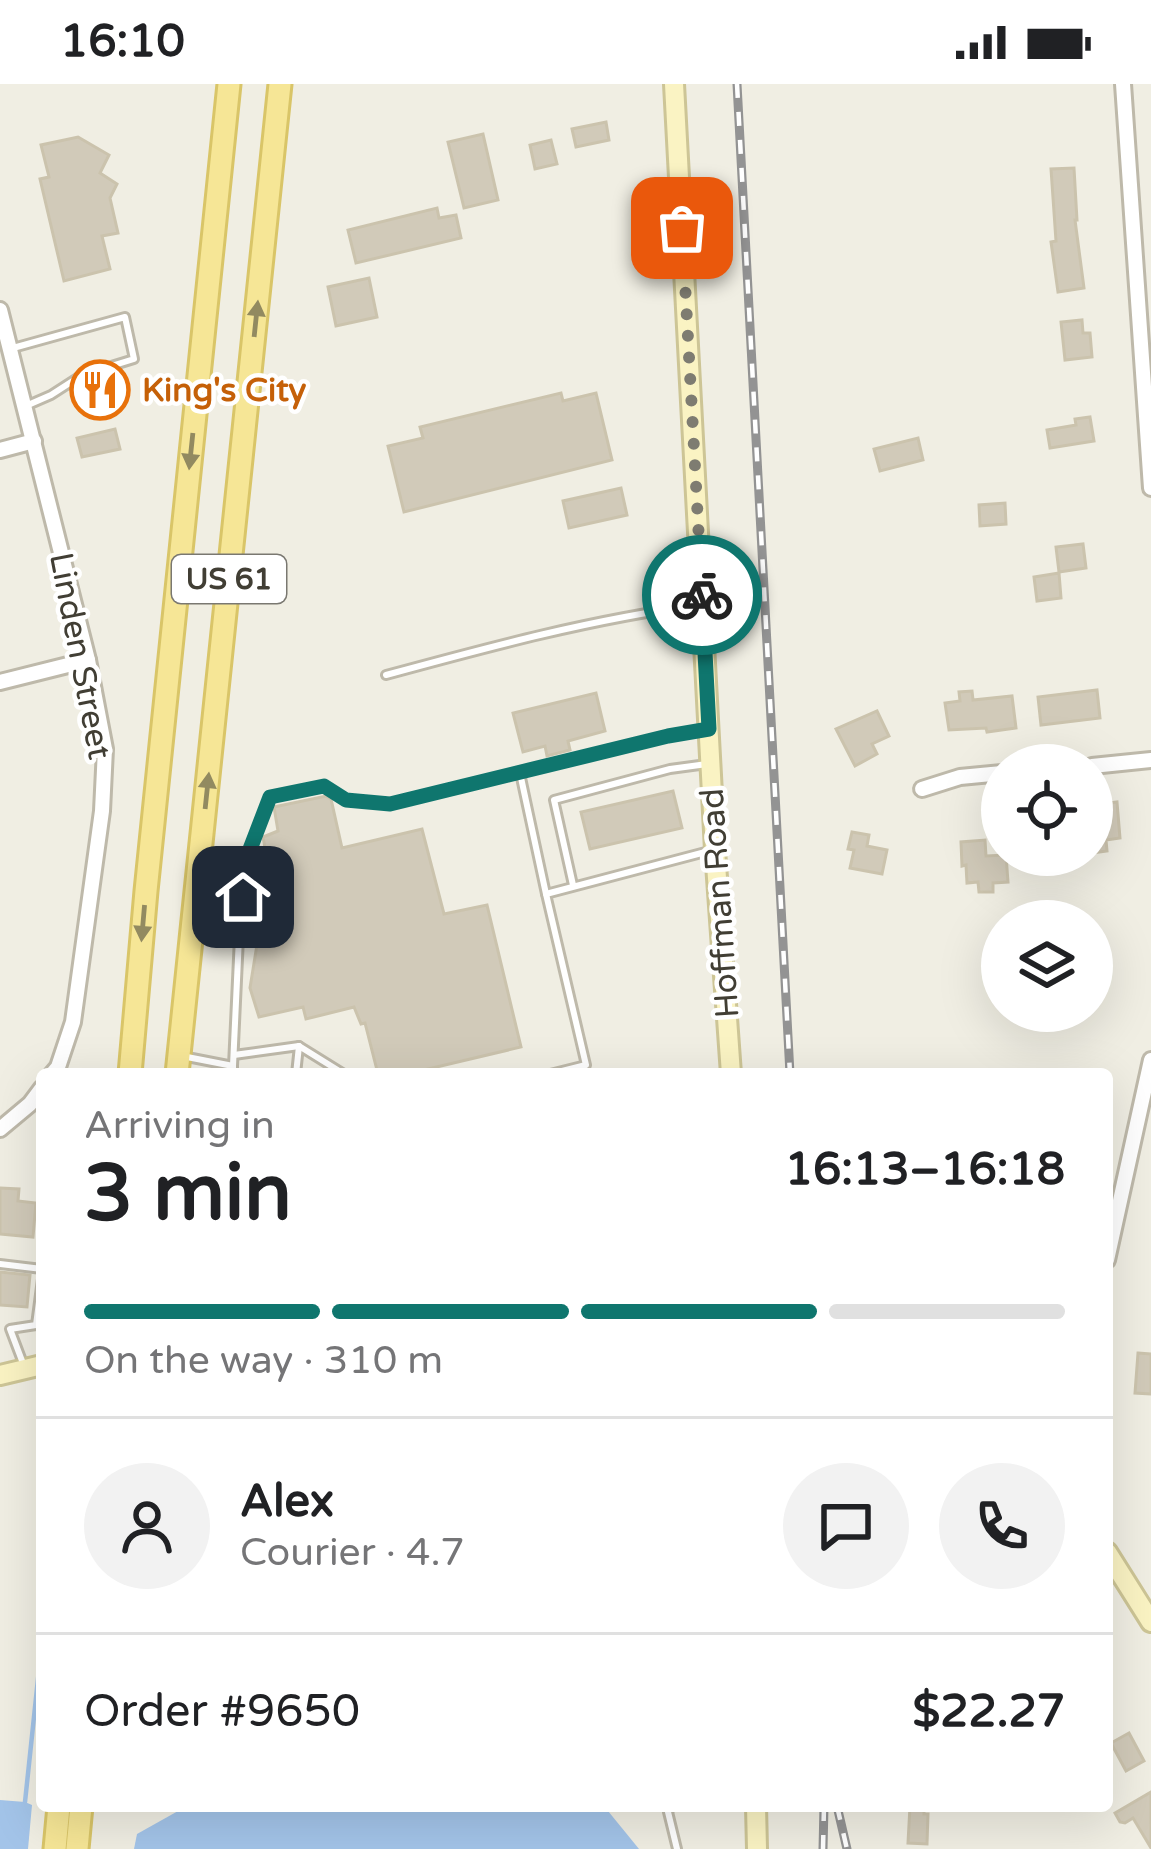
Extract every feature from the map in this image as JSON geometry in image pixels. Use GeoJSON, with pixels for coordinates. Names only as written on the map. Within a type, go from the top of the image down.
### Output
{"type":"FeatureCollection","features":[{"type":"Feature","properties":{"kind":"main road","name":"US 61"},"geometry":{"type":"LineString","coordinates":[[131,1068],[229,84]]}},
{"type":"Feature","properties":{"kind":"main road","name":"US 61"},"geometry":{"type":"LineString","coordinates":[[178,1065],[280,84]]}},
{"type":"Feature","properties":{"kind":"main road"},"geometry":{"type":"LineString","coordinates":[[55,1849],[58,1812]]}},
{"type":"Feature","properties":{"kind":"main road"},"geometry":{"type":"LineString","coordinates":[[77,1849],[81,1812]]}},
{"type":"Feature","properties":{"kind":"street","name":"Hoffman Road"},"geometry":{"type":"LineString","coordinates":[[674,84],[731,1068]]}},
{"type":"Feature","properties":{"kind":"street"},"geometry":{"type":"LineString","coordinates":[[1123,84],[1151,488]]}},
{"type":"Feature","properties":{"kind":"street","name":"Linden Street"},"geometry":{"type":"LineString","coordinates":[[0,310],[88,660],[105,748],[102,811],[73,1022],[56,1068]]}},
{"type":"Feature","properties":{"kind":"street"},"geometry":{"type":"LineString","coordinates":[[0,449],[34,441]]}},
{"type":"Feature","properties":{"kind":"street"},"geometry":{"type":"LineString","coordinates":[[0,682],[88,660]]}},
{"type":"Feature","properties":{"kind":"street"},"geometry":{"type":"LineString","coordinates":[[1113,764],[1151,760]]}},
{"type":"Feature","properties":{"kind":"street"},"geometry":{"type":"LineString","coordinates":[[922,789],[981,775]]}},
{"type":"Feature","properties":{"kind":"street"},"geometry":{"type":"LineString","coordinates":[[1113,1233],[1151,1060]]}},
{"type":"Feature","properties":{"kind":"street"},"geometry":{"type":"LineString","coordinates":[[0,1129],[36,1096]]}},
{"type":"Feature","properties":{"kind":"street"},"geometry":{"type":"LineString","coordinates":[[0,1375],[33,1367]]}},
{"type":"Feature","properties":{"kind":"street"},"geometry":{"type":"LineString","coordinates":[[1113,1562],[1151,1622]]}},
{"type":"Feature","properties":{"kind":"street"},"geometry":{"type":"LineString","coordinates":[[756,1812],[757,1849]]}},
{"type":"Feature","properties":{"kind":"lane"},"geometry":{"type":"LineString","coordinates":[[10,349],[125,317],[134,359],[82,375],[25,406]]}},
{"type":"Feature","properties":{"kind":"lane"},"geometry":{"type":"LineString","coordinates":[[386,676],[507,642],[702,604]]}},
{"type":"Feature","properties":{"kind":"lane"},"geometry":{"type":"LineString","coordinates":[[233,1068],[247,857],[270,797],[324,786],[346,800],[390,804],[709,729]]}},
{"type":"Feature","properties":{"kind":"lane"},"geometry":{"type":"LineString","coordinates":[[573,887],[554,800],[670,769],[711,764]]}},
{"type":"Feature","properties":{"kind":"lane"},"geometry":{"type":"LineString","coordinates":[[520,773],[586,1065],[574,1068]]}},
{"type":"Feature","properties":{"kind":"lane"},"geometry":{"type":"LineString","coordinates":[[546,894],[716,850]]}},
{"type":"Feature","properties":{"kind":"lane"},"geometry":{"type":"LineString","coordinates":[[234,1055],[299,1046],[334,1068]]}},
{"type":"Feature","properties":{"kind":"lane"},"geometry":{"type":"LineString","coordinates":[[297,1068],[299,1046]]}},
{"type":"Feature","properties":{"kind":"lane"},"geometry":{"type":"LineString","coordinates":[[178,1065],[211,1068]]}},
{"type":"Feature","properties":{"kind":"lane"},"geometry":{"type":"LineString","coordinates":[[30,1104],[36,1111]]}},
{"type":"Feature","properties":{"kind":"lane"},"geometry":{"type":"LineString","coordinates":[[0,1264],[36,1268]]}},
{"type":"Feature","properties":{"kind":"lane"},"geometry":{"type":"LineString","coordinates":[[33,1367],[10,1329],[36,1325]]}},
{"type":"Feature","properties":{"kind":"lane"},"geometry":{"type":"LineString","coordinates":[[668,1812],[677,1849]]}},
{"type":"Feature","properties":{"kind":"water"},"geometry":{"type":"Polygon","coordinates":[[[0,1800],[32,1805],[28,1849],[0,1849],[0,1800]]]}},
{"type":"Feature","properties":{"kind":"water"},"geometry":{"type":"Polygon","coordinates":[[[176,1812],[609,1812],[639,1849],[134,1849],[137,1834],[176,1812]]]}},
{"type":"Feature","properties":{"kind":"building"},"geometry":{"type":"Polygon","coordinates":[[[606,122],[609,140],[576,147],[572,129],[606,122]]]}},
{"type":"Feature","properties":{"kind":"building"},"geometry":{"type":"Polygon","coordinates":[[[483,134],[498,200],[464,208],[448,142],[483,134]]]}},
{"type":"Feature","properties":{"kind":"building"},"geometry":{"type":"Polygon","coordinates":[[[78,137],[109,155],[100,173],[117,184],[110,198],[118,233],[102,236],[110,269],[64,281],[40,179],[49,177],[41,145],[78,137]]]}},
{"type":"Feature","properties":{"kind":"building"},"geometry":{"type":"Polygon","coordinates":[[[551,140],[557,164],[535,169],[530,145],[551,140]]]}},
{"type":"Feature","properties":{"kind":"building"},"geometry":{"type":"Polygon","coordinates":[[[1074,168],[1084,288],[1058,292],[1051,242],[1056,241],[1051,169],[1074,168]]]}},
{"type":"Feature","properties":{"kind":"building"},"geometry":{"type":"Polygon","coordinates":[[[437,208],[439,218],[456,215],[461,238],[356,263],[348,230],[437,208]]]}},
{"type":"Feature","properties":{"kind":"building"},"geometry":{"type":"Polygon","coordinates":[[[369,278],[377,317],[336,326],[328,287],[369,278]]]}},
{"type":"Feature","properties":{"kind":"building"},"geometry":{"type":"Polygon","coordinates":[[[1082,320],[1083,333],[1090,333],[1092,357],[1065,360],[1061,322],[1082,320]]]}},
{"type":"Feature","properties":{"kind":"building","name":"King's City"},"geometry":{"type":"Polygon","coordinates":[[[120,372],[126,397],[79,408],[74,389],[120,372]]]}},
{"type":"Feature","properties":{"kind":"building"},"geometry":{"type":"Polygon","coordinates":[[[561,393],[563,401],[596,393],[612,460],[404,512],[388,446],[423,438],[420,427],[561,393]]]}},
{"type":"Feature","properties":{"kind":"building"},"geometry":{"type":"Polygon","coordinates":[[[1090,417],[1094,441],[1050,448],[1047,430],[1076,425],[1075,419],[1090,417]]]}},
{"type":"Feature","properties":{"kind":"building"},"geometry":{"type":"Polygon","coordinates":[[[115,429],[120,449],[82,457],[77,438],[115,429]]]}},
{"type":"Feature","properties":{"kind":"building"},"geometry":{"type":"Polygon","coordinates":[[[918,438],[923,460],[880,471],[874,449],[918,438]]]}},
{"type":"Feature","properties":{"kind":"building"},"geometry":{"type":"Polygon","coordinates":[[[621,488],[627,515],[569,528],[563,501],[621,488]]]}},
{"type":"Feature","properties":{"kind":"building"},"geometry":{"type":"Polygon","coordinates":[[[1005,503],[1006,524],[980,526],[979,505],[1005,503]]]}},
{"type":"Feature","properties":{"kind":"building"},"geometry":{"type":"Polygon","coordinates":[[[1083,544],[1086,568],[1059,572],[1056,547],[1083,544]]]}},
{"type":"Feature","properties":{"kind":"building"},"geometry":{"type":"Polygon","coordinates":[[[1059,573],[1061,598],[1037,601],[1034,577],[1059,573]]]}},
{"type":"Feature","properties":{"kind":"building"},"geometry":{"type":"Polygon","coordinates":[[[1097,690],[1100,718],[1041,725],[1038,697],[1097,690]]]}},
{"type":"Feature","properties":{"kind":"building"},"geometry":{"type":"Polygon","coordinates":[[[972,691],[973,700],[1012,696],[1016,728],[949,730],[945,703],[960,701],[959,692],[972,691]]]}},
{"type":"Feature","properties":{"kind":"building"},"geometry":{"type":"Polygon","coordinates":[[[596,693],[605,731],[568,741],[570,750],[547,756],[545,746],[523,752],[513,713],[596,693]]]}},
{"type":"Feature","properties":{"kind":"building"},"geometry":{"type":"Polygon","coordinates":[[[877,711],[889,736],[872,744],[877,754],[855,766],[836,729],[877,711]]]}},
{"type":"Feature","properties":{"kind":"building"},"geometry":{"type":"Polygon","coordinates":[[[673,791],[682,828],[590,849],[581,812],[673,791]]]}},
{"type":"Feature","properties":{"kind":"building"},"geometry":{"type":"Polygon","coordinates":[[[326,796],[331,799],[342,848],[422,829],[444,914],[487,905],[521,1047],[432,1068],[376,1068],[365,1023],[361,1024],[354,1007],[306,1019],[303,1007],[259,1017],[250,988],[259,932],[269,929],[256,878],[259,864],[267,859],[263,837],[278,831],[274,807],[326,796]]]}},
{"type":"Feature","properties":{"kind":"building"},"geometry":{"type":"Polygon","coordinates":[[[1113,802],[1117,802],[1120,838],[1113,839],[1113,802]]]}},
{"type":"Feature","properties":{"kind":"building"},"geometry":{"type":"Polygon","coordinates":[[[852,832],[869,835],[867,846],[887,850],[882,874],[850,868],[852,832]]]}},
{"type":"Feature","properties":{"kind":"building"},"geometry":{"type":"Polygon","coordinates":[[[981,840],[981,876],[1008,876],[1008,882],[993,883],[993,892],[979,892],[978,882],[967,883],[961,842],[981,840]]]}},
{"type":"Feature","properties":{"kind":"building"},"geometry":{"type":"Polygon","coordinates":[[[0,1188],[19,1189],[18,1201],[36,1203],[33,1237],[0,1234],[0,1188]]]}},
{"type":"Feature","properties":{"kind":"building"},"geometry":{"type":"Polygon","coordinates":[[[0,1272],[30,1275],[27,1307],[0,1305],[0,1272]]]}},
{"type":"Feature","properties":{"kind":"building"},"geometry":{"type":"Polygon","coordinates":[[[1138,1353],[1151,1354],[1151,1394],[1135,1393],[1138,1353]]]}},
{"type":"Feature","properties":{"kind":"building"},"geometry":{"type":"Polygon","coordinates":[[[1129,1733],[1144,1761],[1126,1771],[1113,1742],[1129,1733]]]}},
{"type":"Feature","properties":{"kind":"building"},"geometry":{"type":"Polygon","coordinates":[[[1151,1792],[1151,1848],[1133,1818],[1120,1822],[1115,1813],[1151,1792]]]}},
{"type":"Feature","properties":{"kind":"building"},"geometry":{"type":"Polygon","coordinates":[[[910,1812],[928,1814],[927,1844],[908,1843],[910,1812]]]}},
{"type":"Feature","properties":{"kind":"waterway"},"geometry":{"type":"LineString","coordinates":[[25,1802],[36,1698]]}},
{"type":"Feature","properties":{"kind":"railway"},"geometry":{"type":"LineString","coordinates":[[737,84],[790,1068]]}},
{"type":"Feature","properties":{"kind":"railway"},"geometry":{"type":"LineString","coordinates":[[823,1849],[824,1812]]}},
{"type":"Feature","properties":{"kind":"railway"},"geometry":{"type":"LineString","coordinates":[[838,1812],[847,1849]]}},
{"type":"Feature","properties":{"kind":"way so far"},"geometry":{"type":"LineString","coordinates":[[682,228],[702,595]]}},
{"type":"Feature","properties":{"kind":"place","name":"King's City"},"geometry":{"type":"Point","coordinates":[100,390]}},
{"type":"Feature","properties":{"kind":"route"},"geometry":{"type":"LineString","coordinates":[[243,897],[247,857],[270,797],[324,786],[346,800],[390,804],[709,729],[702,595]]}}]}
